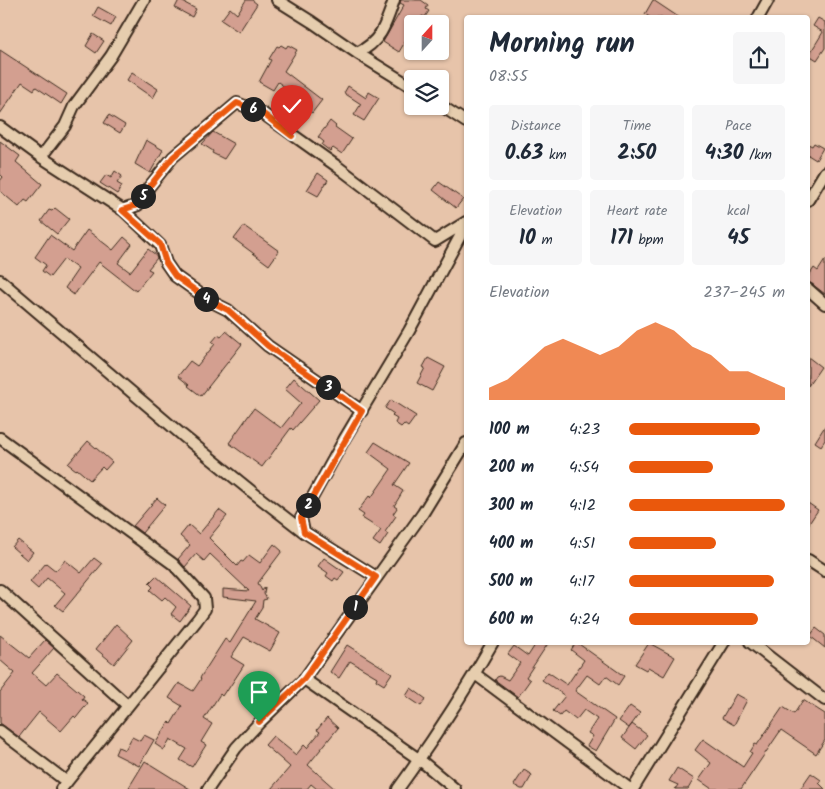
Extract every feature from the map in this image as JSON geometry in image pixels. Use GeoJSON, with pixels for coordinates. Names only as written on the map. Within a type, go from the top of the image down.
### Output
{"type":"FeatureCollection","features":[{"type":"Feature","properties":{"kind":"street"},"geometry":{"type":"LineString","coordinates":[[41,157],[66,126],[74,106],[111,56],[144,0]]}},
{"type":"Feature","properties":{"kind":"street"},"geometry":{"type":"LineString","coordinates":[[277,0],[356,53],[404,82]]}},
{"type":"Feature","properties":{"kind":"street"},"geometry":{"type":"LineString","coordinates":[[356,53],[370,47],[382,31],[394,0]]}},
{"type":"Feature","properties":{"kind":"street"},"geometry":{"type":"LineString","coordinates":[[760,15],[768,0]]}},
{"type":"Feature","properties":{"kind":"street"},"geometry":{"type":"LineString","coordinates":[[122,210],[138,205],[149,187],[173,157],[237,103],[262,113],[435,241],[464,224]]}},
{"type":"Feature","properties":{"kind":"street"},"geometry":{"type":"LineString","coordinates":[[449,111],[464,121]]}},
{"type":"Feature","properties":{"kind":"street"},"geometry":{"type":"LineString","coordinates":[[0,127],[41,157],[122,210],[160,244],[166,263],[175,276],[210,301],[228,310],[268,346],[362,411]]}},
{"type":"Feature","properties":{"kind":"street"},"geometry":{"type":"LineString","coordinates":[[810,197],[825,172]]}},
{"type":"Feature","properties":{"kind":"street"},"geometry":{"type":"LineString","coordinates":[[304,532],[301,518],[409,331],[464,227]]}},
{"type":"Feature","properties":{"kind":"street"},"geometry":{"type":"LineString","coordinates":[[0,280],[182,435],[304,532],[376,577]]}},
{"type":"Feature","properties":{"kind":"street"},"geometry":{"type":"LineString","coordinates":[[810,291],[825,304]]}},
{"type":"Feature","properties":{"kind":"street"},"geometry":{"type":"LineString","coordinates":[[0,438],[173,564],[204,598],[205,609],[64,786],[0,731]]}},
{"type":"Feature","properties":{"kind":"street"},"geometry":{"type":"LineString","coordinates":[[208,789],[259,722],[304,679],[422,513],[464,446]]}},
{"type":"Feature","properties":{"kind":"street"},"geometry":{"type":"LineString","coordinates":[[810,561],[825,571]]}},
{"type":"Feature","properties":{"kind":"street"},"geometry":{"type":"LineString","coordinates":[[0,590],[127,705]]}},
{"type":"Feature","properties":{"kind":"street"},"geometry":{"type":"LineString","coordinates":[[398,789],[420,760],[491,645]]}},
{"type":"Feature","properties":{"kind":"street"},"geometry":{"type":"LineString","coordinates":[[475,674],[632,789],[722,645]]}},
{"type":"Feature","properties":{"kind":"street"},"geometry":{"type":"LineString","coordinates":[[754,645],[825,700]]}},
{"type":"Feature","properties":{"kind":"street"},"geometry":{"type":"LineString","coordinates":[[304,679],[420,760],[455,789]]}},
{"type":"Feature","properties":{"kind":"building"},"geometry":{"type":"Polygon","coordinates":[[[179,0],[196,9],[192,17],[175,8],[179,0]]]}},
{"type":"Feature","properties":{"kind":"building"},"geometry":{"type":"Polygon","coordinates":[[[246,0],[252,0],[257,4],[239,32],[221,20],[230,8],[237,14],[246,0]]]}},
{"type":"Feature","properties":{"kind":"building"},"geometry":{"type":"Polygon","coordinates":[[[401,0],[421,0],[428,5],[426,9],[429,11],[426,15],[404,15],[404,44],[399,52],[383,42],[404,5],[400,3],[401,0]]]}},
{"type":"Feature","properties":{"kind":"building"},"geometry":{"type":"Polygon","coordinates":[[[653,0],[676,15],[646,15],[645,14],[653,0]]]}},
{"type":"Feature","properties":{"kind":"building"},"geometry":{"type":"Polygon","coordinates":[[[98,7],[116,17],[111,26],[93,16],[98,7]]]}},
{"type":"Feature","properties":{"kind":"building"},"geometry":{"type":"Polygon","coordinates":[[[818,18],[825,22],[825,48],[817,60],[810,56],[810,53],[823,32],[813,26],[818,18]]]}},
{"type":"Feature","properties":{"kind":"building"},"geometry":{"type":"Polygon","coordinates":[[[93,34],[104,41],[96,53],[86,46],[93,34]]]}},
{"type":"Feature","properties":{"kind":"building"},"geometry":{"type":"Polygon","coordinates":[[[281,45],[286,48],[288,45],[297,50],[284,71],[322,100],[312,113],[304,107],[308,102],[278,82],[273,90],[259,82],[271,60],[269,59],[277,46],[281,45]]]}},
{"type":"Feature","properties":{"kind":"building"},"geometry":{"type":"Polygon","coordinates":[[[0,50],[67,94],[61,104],[36,87],[34,90],[22,82],[0,114],[0,50]]]}},
{"type":"Feature","properties":{"kind":"building"},"geometry":{"type":"Polygon","coordinates":[[[132,72],[158,89],[153,98],[127,80],[132,72]]]}},
{"type":"Feature","properties":{"kind":"building"},"geometry":{"type":"Polygon","coordinates":[[[348,86],[366,98],[369,92],[379,98],[364,121],[354,115],[361,104],[344,93],[348,86]]]}},
{"type":"Feature","properties":{"kind":"building"},"geometry":{"type":"Polygon","coordinates":[[[109,115],[125,125],[120,133],[104,123],[109,115]]]}},
{"type":"Feature","properties":{"kind":"building"},"geometry":{"type":"Polygon","coordinates":[[[330,121],[352,139],[342,154],[333,148],[330,151],[322,145],[324,142],[318,137],[330,121]]]}},
{"type":"Feature","properties":{"kind":"building"},"geometry":{"type":"Polygon","coordinates":[[[213,132],[234,144],[224,159],[212,153],[213,151],[202,144],[213,132]]]}},
{"type":"Feature","properties":{"kind":"building"},"geometry":{"type":"Polygon","coordinates":[[[146,140],[163,150],[150,173],[135,164],[146,140]]]}},
{"type":"Feature","properties":{"kind":"building"},"geometry":{"type":"Polygon","coordinates":[[[0,141],[20,156],[16,162],[42,184],[28,202],[25,200],[19,207],[0,191],[0,181],[3,177],[0,174],[0,141]]]}},
{"type":"Feature","properties":{"kind":"building"},"geometry":{"type":"Polygon","coordinates":[[[814,143],[823,148],[816,160],[810,156],[810,145],[812,146],[814,143]]]}},
{"type":"Feature","properties":{"kind":"building"},"geometry":{"type":"Polygon","coordinates":[[[115,171],[122,176],[117,183],[122,186],[117,194],[100,183],[106,175],[111,178],[115,171]]]}},
{"type":"Feature","properties":{"kind":"building"},"geometry":{"type":"Polygon","coordinates":[[[318,173],[328,180],[318,196],[307,190],[318,173]]]}},
{"type":"Feature","properties":{"kind":"building"},"geometry":{"type":"Polygon","coordinates":[[[439,182],[463,199],[456,208],[433,190],[439,182]]]}},
{"type":"Feature","properties":{"kind":"building"},"geometry":{"type":"Polygon","coordinates":[[[55,208],[69,219],[57,234],[41,221],[49,210],[52,211],[55,208]]]}},
{"type":"Feature","properties":{"kind":"building"},"geometry":{"type":"Polygon","coordinates":[[[244,226],[279,251],[269,265],[234,239],[244,226]]]}},
{"type":"Feature","properties":{"kind":"building"},"geometry":{"type":"Polygon","coordinates":[[[87,230],[113,250],[124,237],[132,244],[118,263],[130,272],[148,249],[156,255],[157,258],[148,269],[152,271],[136,291],[99,262],[74,295],[65,288],[78,269],[64,259],[50,277],[42,271],[46,265],[35,257],[50,235],[72,251],[87,230]]]}},
{"type":"Feature","properties":{"kind":"building"},"geometry":{"type":"Polygon","coordinates":[[[825,260],[825,294],[810,283],[810,274],[814,268],[818,271],[825,260]]]}},
{"type":"Feature","properties":{"kind":"building"},"geometry":{"type":"Polygon","coordinates":[[[226,331],[242,344],[201,396],[178,376],[190,361],[197,366],[215,344],[212,342],[218,335],[221,337],[226,331]]]}},
{"type":"Feature","properties":{"kind":"building"},"geometry":{"type":"Polygon","coordinates":[[[428,358],[445,367],[432,391],[417,383],[428,358]]]}},
{"type":"Feature","properties":{"kind":"building"},"geometry":{"type":"Polygon","coordinates":[[[810,359],[821,367],[810,383],[810,359]]]}},
{"type":"Feature","properties":{"kind":"building"},"geometry":{"type":"Polygon","coordinates":[[[294,378],[319,400],[293,430],[291,428],[262,467],[229,443],[254,408],[281,428],[301,403],[285,389],[294,378]]]}},
{"type":"Feature","properties":{"kind":"building"},"geometry":{"type":"Polygon","coordinates":[[[391,400],[416,416],[408,427],[404,424],[401,427],[395,423],[397,419],[392,416],[394,414],[385,408],[391,400]]]}},
{"type":"Feature","properties":{"kind":"building"},"geometry":{"type":"Polygon","coordinates":[[[825,426],[825,440],[821,446],[815,442],[825,426]]]}},
{"type":"Feature","properties":{"kind":"building"},"geometry":{"type":"Polygon","coordinates":[[[88,441],[112,462],[105,470],[102,467],[90,480],[68,464],[88,441]]]}},
{"type":"Feature","properties":{"kind":"building"},"geometry":{"type":"Polygon","coordinates":[[[375,442],[409,463],[394,485],[403,491],[394,506],[397,508],[393,514],[396,516],[385,532],[388,534],[380,546],[373,541],[381,530],[362,518],[364,515],[358,511],[369,496],[371,498],[391,469],[368,452],[375,442]]]}},
{"type":"Feature","properties":{"kind":"building"},"geometry":{"type":"Polygon","coordinates":[[[157,498],[165,505],[142,533],[133,526],[157,498]]]}},
{"type":"Feature","properties":{"kind":"building"},"geometry":{"type":"Polygon","coordinates":[[[810,504],[818,510],[810,522],[810,504]]]}},
{"type":"Feature","properties":{"kind":"building"},"geometry":{"type":"Polygon","coordinates":[[[219,510],[227,516],[209,538],[237,566],[249,555],[260,563],[274,544],[282,551],[258,583],[262,591],[265,587],[264,594],[267,599],[263,600],[262,608],[255,619],[280,633],[270,651],[244,637],[231,657],[244,665],[227,691],[222,696],[220,694],[204,719],[212,724],[201,742],[206,745],[192,767],[180,760],[187,749],[170,739],[164,750],[155,744],[182,706],[169,698],[179,683],[193,691],[225,639],[230,643],[256,601],[223,597],[223,589],[249,591],[210,554],[204,561],[196,554],[185,567],[178,559],[190,545],[180,536],[189,525],[199,534],[219,510]]]}},
{"type":"Feature","properties":{"kind":"building"},"geometry":{"type":"Polygon","coordinates":[[[18,540],[33,552],[27,560],[12,547],[18,540]]]}},
{"type":"Feature","properties":{"kind":"building"},"geometry":{"type":"Polygon","coordinates":[[[94,558],[102,564],[63,611],[55,605],[65,593],[47,578],[38,589],[30,582],[46,563],[56,571],[65,560],[81,573],[94,558]]]}},
{"type":"Feature","properties":{"kind":"building"},"geometry":{"type":"Polygon","coordinates":[[[324,558],[344,572],[338,580],[335,578],[333,581],[326,576],[328,573],[318,566],[324,558]]]}},
{"type":"Feature","properties":{"kind":"building"},"geometry":{"type":"Polygon","coordinates":[[[156,576],[191,606],[180,621],[171,614],[176,607],[165,597],[162,600],[150,590],[153,587],[149,583],[156,576]]]}},
{"type":"Feature","properties":{"kind":"building"},"geometry":{"type":"Polygon","coordinates":[[[116,624],[133,640],[114,664],[96,649],[116,624]]]}},
{"type":"Feature","properties":{"kind":"building"},"geometry":{"type":"Polygon","coordinates":[[[816,628],[825,635],[825,648],[810,636],[816,628]]]}},
{"type":"Feature","properties":{"kind":"building"},"geometry":{"type":"Polygon","coordinates":[[[0,635],[29,658],[45,640],[54,648],[32,673],[46,685],[57,673],[84,696],[82,699],[88,703],[76,718],[74,716],[61,731],[39,712],[19,737],[0,723],[0,692],[15,673],[0,660],[0,635]]]}},
{"type":"Feature","properties":{"kind":"building"},"geometry":{"type":"Polygon","coordinates":[[[347,645],[392,673],[384,685],[376,680],[377,677],[350,661],[339,678],[330,672],[347,645]]]}},
{"type":"Feature","properties":{"kind":"building"},"geometry":{"type":"Polygon","coordinates":[[[535,645],[547,645],[526,677],[530,680],[518,697],[495,680],[500,676],[508,680],[520,663],[508,654],[514,646],[528,656],[535,645]]]}},
{"type":"Feature","properties":{"kind":"building"},"geometry":{"type":"Polygon","coordinates":[[[574,645],[580,645],[624,676],[618,685],[606,676],[600,684],[587,675],[575,691],[615,719],[596,751],[587,746],[593,736],[588,733],[597,719],[584,710],[576,720],[564,711],[560,716],[553,711],[565,696],[542,680],[548,672],[567,685],[584,660],[571,650],[574,645]]]}},
{"type":"Feature","properties":{"kind":"building"},"geometry":{"type":"Polygon","coordinates":[[[648,645],[653,645],[675,657],[664,676],[648,667],[646,670],[635,664],[648,645]]]}},
{"type":"Feature","properties":{"kind":"building"},"geometry":{"type":"Polygon","coordinates":[[[411,688],[426,699],[421,706],[406,696],[411,688]]]}},
{"type":"Feature","properties":{"kind":"building"},"geometry":{"type":"Polygon","coordinates":[[[736,694],[747,700],[734,725],[722,718],[736,694]]]}},
{"type":"Feature","properties":{"kind":"building"},"geometry":{"type":"Polygon","coordinates":[[[803,700],[825,714],[825,740],[816,754],[781,730],[741,789],[712,789],[699,780],[711,763],[695,750],[703,739],[743,767],[752,753],[750,752],[755,744],[757,745],[783,707],[794,714],[803,700]]]}},
{"type":"Feature","properties":{"kind":"building"},"geometry":{"type":"Polygon","coordinates":[[[630,706],[640,713],[629,728],[619,721],[630,706]]]}},
{"type":"Feature","properties":{"kind":"building"},"geometry":{"type":"Polygon","coordinates":[[[327,718],[338,728],[308,765],[335,789],[317,789],[311,784],[307,789],[271,789],[290,767],[265,745],[273,736],[296,755],[304,745],[307,748],[320,732],[317,730],[327,718]]]}},
{"type":"Feature","properties":{"kind":"building"},"geometry":{"type":"Polygon","coordinates":[[[632,724],[647,735],[636,749],[622,738],[632,724]]]}},
{"type":"Feature","properties":{"kind":"building"},"geometry":{"type":"Polygon","coordinates":[[[144,735],[154,740],[139,766],[115,754],[118,747],[125,750],[132,737],[140,741],[144,735]]]}},
{"type":"Feature","properties":{"kind":"building"},"geometry":{"type":"Polygon","coordinates":[[[145,761],[190,789],[128,789],[145,761]]]}},
{"type":"Feature","properties":{"kind":"building"},"geometry":{"type":"Polygon","coordinates":[[[677,768],[694,779],[688,789],[675,789],[678,785],[669,781],[677,768]]]}},
{"type":"Feature","properties":{"kind":"building"},"geometry":{"type":"Polygon","coordinates":[[[524,770],[532,775],[524,789],[521,789],[514,785],[524,770]]]}},
{"type":"Feature","properties":{"kind":"building"},"geometry":{"type":"Polygon","coordinates":[[[811,773],[821,780],[819,783],[825,789],[800,789],[811,773]]]}},
{"type":"Feature","properties":{"kind":"route"},"geometry":{"type":"LineString","coordinates":[[259,722],[304,679],[376,577],[304,532],[301,518],[362,411],[268,346],[228,310],[210,301],[175,276],[166,263],[160,244],[122,210],[138,205],[149,187],[173,157],[237,103],[262,113],[292,136]]}}]}
